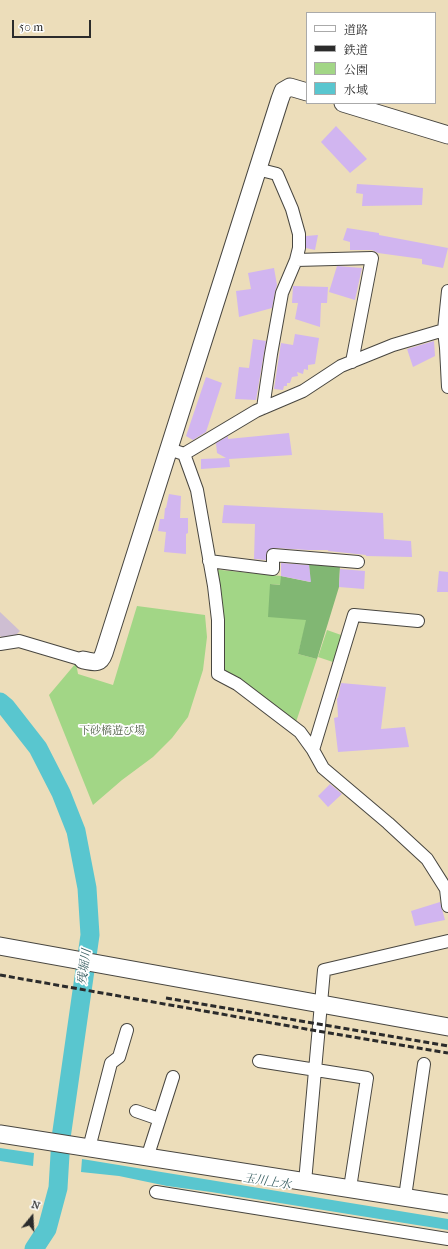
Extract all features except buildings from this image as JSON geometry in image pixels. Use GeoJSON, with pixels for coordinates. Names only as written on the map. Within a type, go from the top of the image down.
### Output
{"type":"FeatureCollection","features":[{"type":"Feature","properties":{"kind":"street"},"geometry":{"type":"LineString","coordinates":[[0,644],[19,641],[96,663],[102,659],[176,451],[257,168],[283,91],[290,87],[306,92]]}},
{"type":"Feature","properties":{"kind":"street"},"geometry":{"type":"LineString","coordinates":[[347,104],[448,135]]}},
{"type":"Feature","properties":{"kind":"street"},"geometry":{"type":"LineString","coordinates":[[257,168],[277,174],[292,209],[299,234],[299,248],[296,260],[282,293],[263,408]]}},
{"type":"Feature","properties":{"kind":"street"},"geometry":{"type":"LineString","coordinates":[[296,260],[372,258],[352,362]]}},
{"type":"Feature","properties":{"kind":"street"},"geometry":{"type":"LineString","coordinates":[[448,291],[444,330],[448,387]]}},
{"type":"Feature","properties":{"kind":"street"},"geometry":{"type":"LineString","coordinates":[[176,451],[256,411],[303,392],[341,366],[393,346],[444,330]]}},
{"type":"Feature","properties":{"kind":"street"},"geometry":{"type":"LineString","coordinates":[[176,451],[197,490],[214,586],[218,620],[218,674],[237,684],[300,732],[313,750],[323,768],[428,859],[446,889],[448,906]]}},
{"type":"Feature","properties":{"kind":"street"},"geometry":{"type":"LineString","coordinates":[[209,561],[273,569],[273,555],[358,562]]}},
{"type":"Feature","properties":{"kind":"street"},"geometry":{"type":"LineString","coordinates":[[313,750],[354,615],[418,621]]}},
{"type":"Feature","properties":{"kind":"street"},"geometry":{"type":"LineString","coordinates":[[305,1182],[324,970],[448,940]]}},
{"type":"Feature","properties":{"kind":"street"},"geometry":{"type":"LineString","coordinates":[[0,946],[448,1027]]}},
{"type":"Feature","properties":{"kind":"street"},"geometry":{"type":"LineString","coordinates":[[83,1148],[111,1063],[119,1057],[127,1030]]}},
{"type":"Feature","properties":{"kind":"street"},"geometry":{"type":"LineString","coordinates":[[260,1061],[367,1078],[350,1188]]}},
{"type":"Feature","properties":{"kind":"street"},"geometry":{"type":"LineString","coordinates":[[405,1197],[424,1064]]}},
{"type":"Feature","properties":{"kind":"street"},"geometry":{"type":"LineString","coordinates":[[147,1158],[173,1077]]}},
{"type":"Feature","properties":{"kind":"street"},"geometry":{"type":"LineString","coordinates":[[136,1111],[159,1118]]}},
{"type":"Feature","properties":{"kind":"street"},"geometry":{"type":"LineString","coordinates":[[0,1134],[448,1204]]}},
{"type":"Feature","properties":{"kind":"street"},"geometry":{"type":"LineString","coordinates":[[156,1192],[443,1242]]}},
{"type":"Feature","properties":{"kind":"shaded area"},"geometry":{"type":"Polygon","coordinates":[[[0,612],[20,631],[14,637],[3,638],[0,636],[0,612]]]}},
{"type":"Feature","properties":{"kind":"green space"},"geometry":{"type":"Polygon","coordinates":[[[309,564],[340,566],[339,587],[317,659],[298,654],[306,620],[268,617],[270,584],[280,585],[281,576],[310,582],[309,564]]]}},
{"type":"Feature","properties":{"kind":"green space"},"geometry":{"type":"Polygon","coordinates":[[[211,569],[281,576],[281,585],[270,584],[307,620],[298,654],[317,659],[295,725],[221,674],[211,569]]]}},
{"type":"Feature","properties":{"kind":"green space","name":"下砂橋遊び場"},"geometry":{"type":"Polygon","coordinates":[[[137,606],[205,615],[207,637],[203,670],[188,717],[172,738],[153,757],[122,780],[93,805],[49,695],[76,663],[78,674],[113,685],[137,606]]]}},
{"type":"Feature","properties":{"kind":"green space"},"geometry":{"type":"Polygon","coordinates":[[[327,630],[344,636],[336,663],[318,657],[327,630]]]}},
{"type":"Feature","properties":{"kind":"water"},"geometry":{"type":"Polygon","coordinates":[[[0,1148],[34,1153],[33,1166],[0,1161],[0,1148]]]}},
{"type":"Feature","properties":{"kind":"water"},"geometry":{"type":"Polygon","coordinates":[[[82,1159],[448,1219],[448,1230],[167,1186],[119,1176],[81,1172],[82,1159]]]}},
{"type":"Feature","properties":{"kind":"waterway","name":"残堀川"},"geometry":{"type":"LineString","coordinates":[[0,702],[6,707],[38,748],[61,793],[76,831],[87,888],[90,935],[61,1138],[58,1188],[47,1229],[34,1249]]}},
{"type":"Feature","properties":{"kind":"railway"},"geometry":{"type":"LineString","coordinates":[[0,975],[448,1053]]}},
{"type":"Feature","properties":{"kind":"railway"},"geometry":{"type":"LineString","coordinates":[[166,998],[448,1046]]}},
{"type":"Feature","properties":{"kind":"water label","name":"玉川上水"},"geometry":{"type":"Point","coordinates":[267,1182]}}]}
